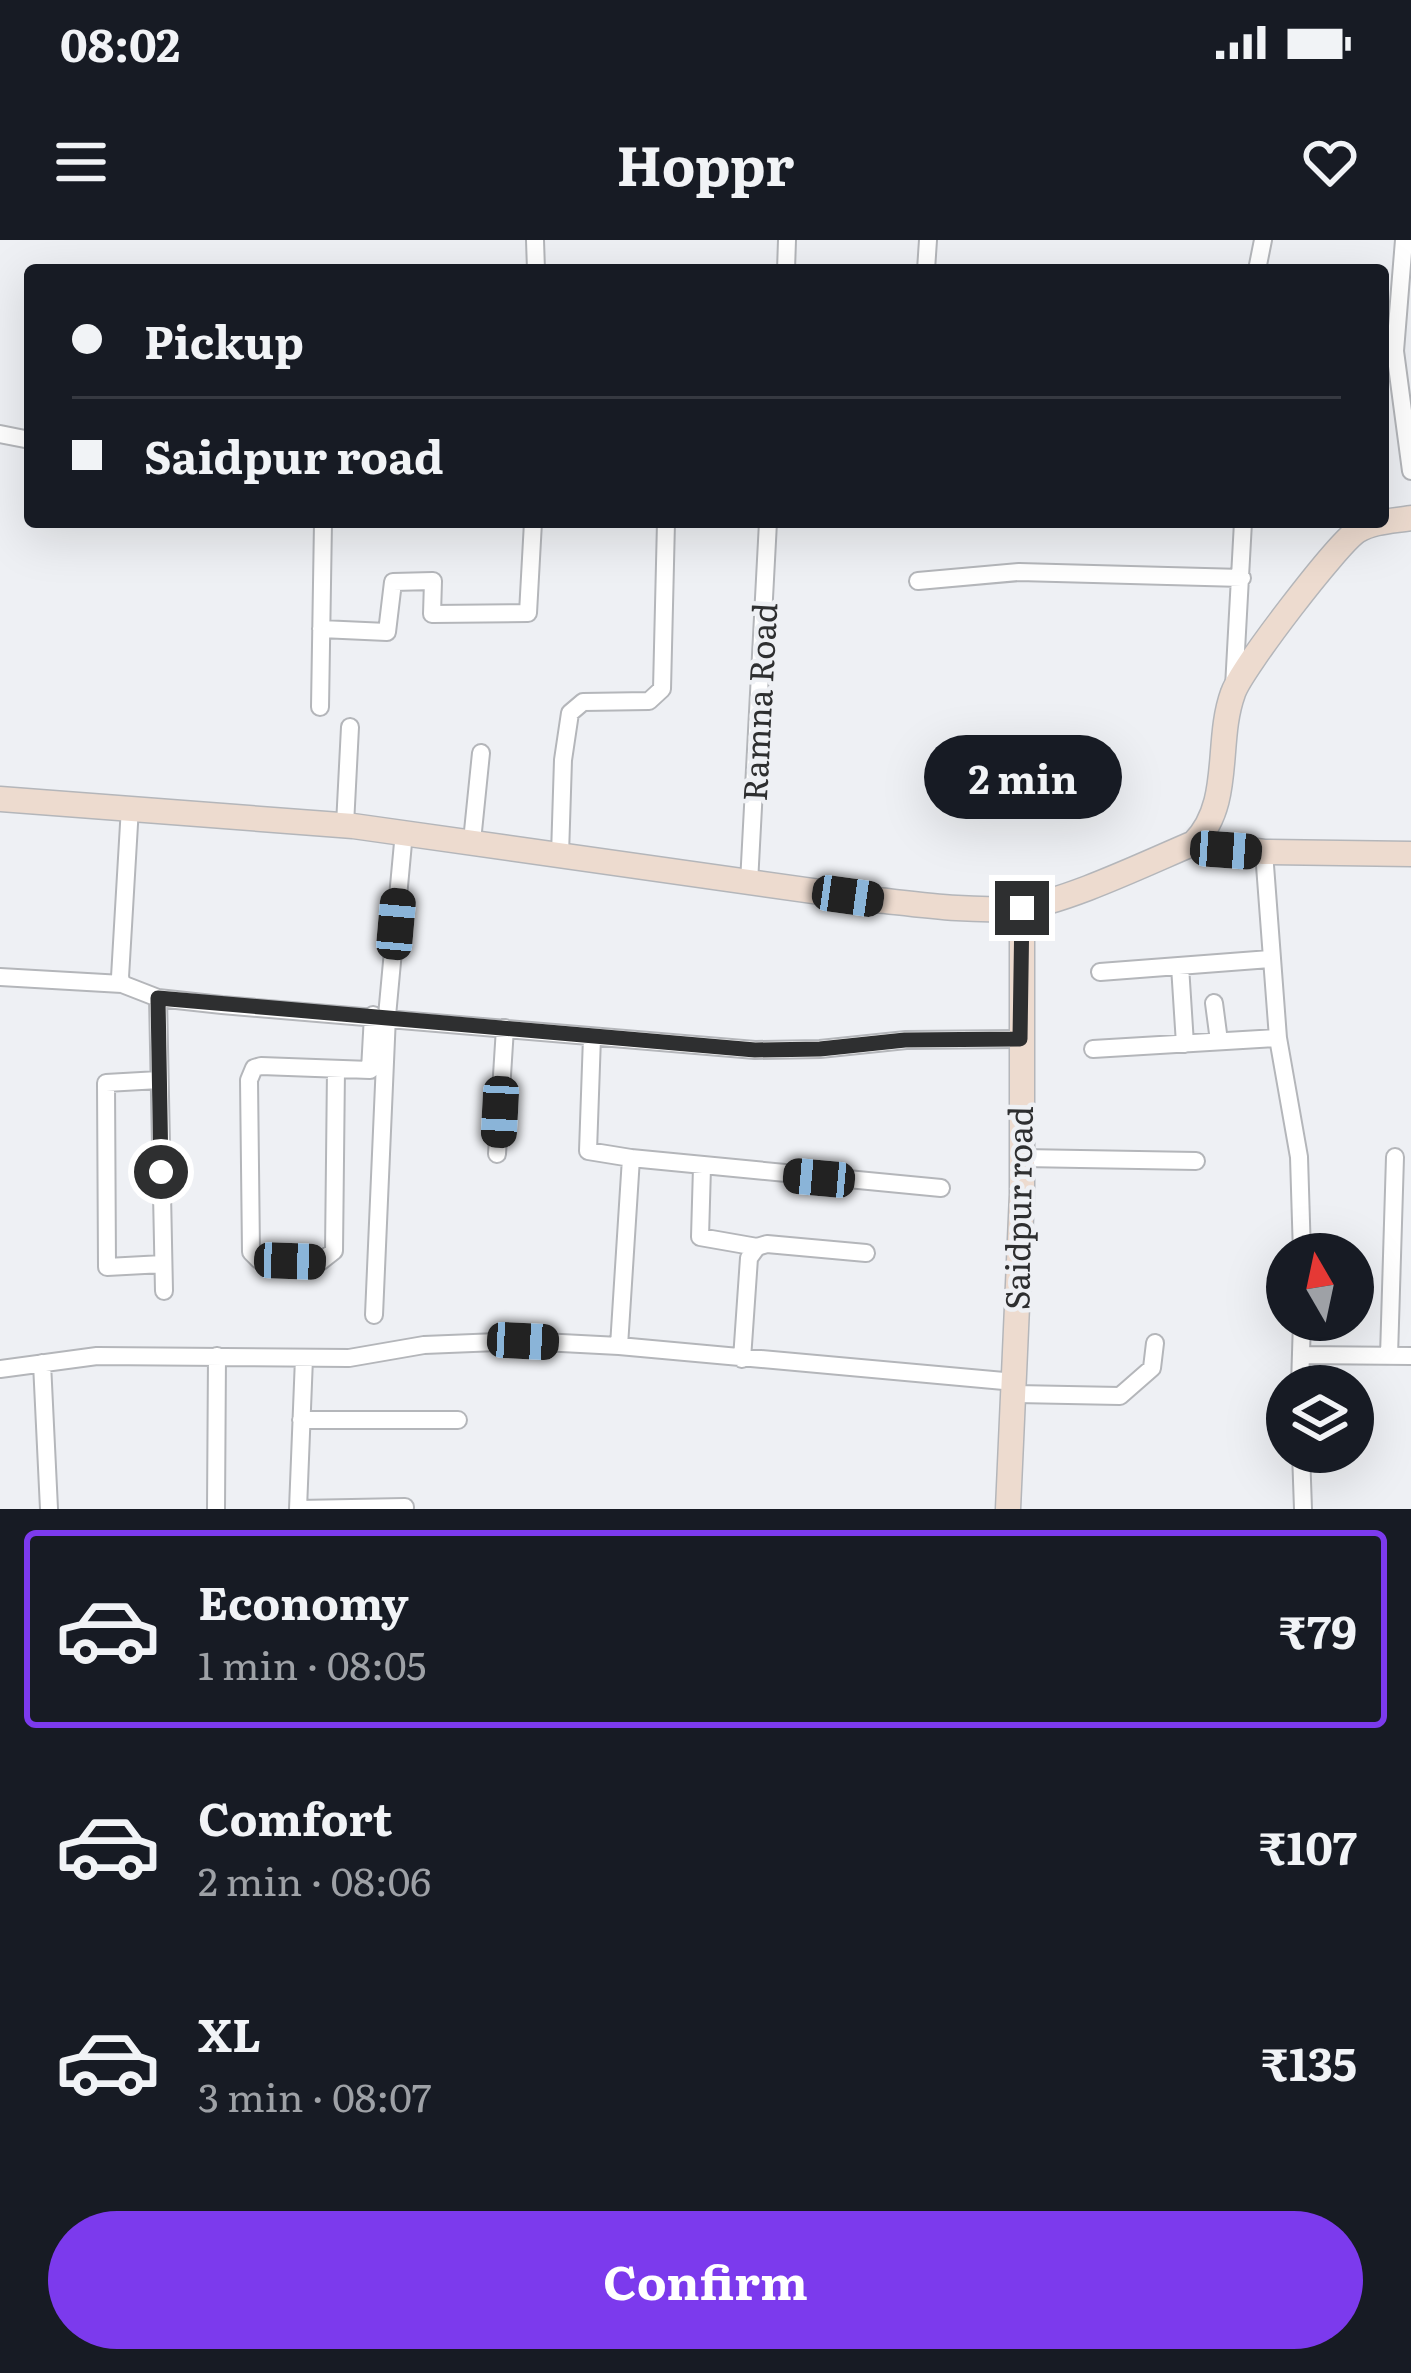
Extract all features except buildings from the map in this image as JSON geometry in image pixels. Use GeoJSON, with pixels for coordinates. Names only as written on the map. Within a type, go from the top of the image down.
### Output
{"type":"FeatureCollection","features":[{"type":"Feature","properties":{"kind":"main road"},"geometry":{"type":"LineString","coordinates":[[0,799],[345,825],[933,906],[1022,908],[1194,842],[1207,829],[1215,810],[1234,688],[1355,528]]}},
{"type":"Feature","properties":{"kind":"main road"},"geometry":{"type":"LineString","coordinates":[[1194,842],[1264,852],[1411,854]]}},
{"type":"Feature","properties":{"kind":"main road","name":"Saidpur road"},"geometry":{"type":"LineString","coordinates":[[1008,1509],[1023,1159],[1022,908]]}},
{"type":"Feature","properties":{"kind":"street"},"geometry":{"type":"LineString","coordinates":[[1404,240],[1395,350],[1411,471]]}},
{"type":"Feature","properties":{"kind":"street"},"geometry":{"type":"LineString","coordinates":[[320,707],[323,528]]}},
{"type":"Feature","properties":{"kind":"street"},"geometry":{"type":"LineString","coordinates":[[321,629],[387,632],[393,582],[434,581],[432,614],[528,613],[533,528]]}},
{"type":"Feature","properties":{"kind":"street"},"geometry":{"type":"LineString","coordinates":[[560,855],[569,713],[583,702],[650,701],[662,689],[666,528]]}},
{"type":"Feature","properties":{"kind":"street","name":"Ramna Road"},"geometry":{"type":"LineString","coordinates":[[749,883],[768,528]]}},
{"type":"Feature","properties":{"kind":"street"},"geometry":{"type":"LineString","coordinates":[[1234,688],[1243,528]]}},
{"type":"Feature","properties":{"kind":"street"},"geometry":{"type":"LineString","coordinates":[[918,580],[1019,572],[1242,578]]}},
{"type":"Feature","properties":{"kind":"street"},"geometry":{"type":"LineString","coordinates":[[345,825],[350,727]]}},
{"type":"Feature","properties":{"kind":"street"},"geometry":{"type":"LineString","coordinates":[[472,841],[481,753]]}},
{"type":"Feature","properties":{"kind":"street"},"geometry":{"type":"LineString","coordinates":[[122,985],[130,807]]}},
{"type":"Feature","properties":{"kind":"street"},"geometry":{"type":"LineString","coordinates":[[335,1069],[334,1252],[320,1262],[259,1260],[251,1252],[249,1081],[254,1068],[335,1069],[370,1070],[404,832]]}},
{"type":"Feature","properties":{"kind":"street"},"geometry":{"type":"LineString","coordinates":[[1264,852],[1270,959],[1299,1157],[1302,1233]]}},
{"type":"Feature","properties":{"kind":"street"},"geometry":{"type":"LineString","coordinates":[[1100,971],[1270,959]]}},
{"type":"Feature","properties":{"kind":"street"},"geometry":{"type":"LineString","coordinates":[[1180,966],[1185,1043]]}},
{"type":"Feature","properties":{"kind":"street"},"geometry":{"type":"LineString","coordinates":[[0,977],[122,985],[158,998],[755,1050],[905,1040],[1020,1039]]}},
{"type":"Feature","properties":{"kind":"street"},"geometry":{"type":"LineString","coordinates":[[158,998],[164,1291]]}},
{"type":"Feature","properties":{"kind":"street"},"geometry":{"type":"LineString","coordinates":[[1214,1003],[1219,1041]]}},
{"type":"Feature","properties":{"kind":"street"},"geometry":{"type":"LineString","coordinates":[[374,1315],[380,1016]]}},
{"type":"Feature","properties":{"kind":"street"},"geometry":{"type":"LineString","coordinates":[[497,1154],[505,1028]]}},
{"type":"Feature","properties":{"kind":"street"},"geometry":{"type":"LineString","coordinates":[[592,1037],[588,1151],[702,1167],[940,1188]]}},
{"type":"Feature","properties":{"kind":"street"},"geometry":{"type":"LineString","coordinates":[[1093,1049],[1279,1038]]}},
{"type":"Feature","properties":{"kind":"street"},"geometry":{"type":"LineString","coordinates":[[159,1080],[106,1083],[107,1267],[163,1264]]}},
{"type":"Feature","properties":{"kind":"street"},"geometry":{"type":"LineString","coordinates":[[1388,1356],[1396,1157]]}},
{"type":"Feature","properties":{"kind":"street"},"geometry":{"type":"LineString","coordinates":[[619,1346],[631,1158]]}},
{"type":"Feature","properties":{"kind":"street"},"geometry":{"type":"LineString","coordinates":[[1023,1159],[1196,1161]]}},
{"type":"Feature","properties":{"kind":"street"},"geometry":{"type":"LineString","coordinates":[[702,1167],[700,1237],[757,1247],[866,1253]]}},
{"type":"Feature","properties":{"kind":"street"},"geometry":{"type":"LineString","coordinates":[[742,1359],[749,1258],[757,1247]]}},
{"type":"Feature","properties":{"kind":"street"},"geometry":{"type":"LineString","coordinates":[[0,1369],[97,1355],[349,1358],[424,1345],[523,1341],[619,1346],[1120,1396],[1152,1368],[1155,1342]]}},
{"type":"Feature","properties":{"kind":"street"},"geometry":{"type":"LineString","coordinates":[[1301,1365],[1302,1341]]}},
{"type":"Feature","properties":{"kind":"street"},"geometry":{"type":"LineString","coordinates":[[216,1509],[217,1355]]}},
{"type":"Feature","properties":{"kind":"street"},"geometry":{"type":"LineString","coordinates":[[1301,1355],[1411,1356]]}},
{"type":"Feature","properties":{"kind":"street"},"geometry":{"type":"LineString","coordinates":[[304,1358],[298,1509],[405,1507]]}},
{"type":"Feature","properties":{"kind":"street"},"geometry":{"type":"LineString","coordinates":[[42,1363],[49,1509]]}},
{"type":"Feature","properties":{"kind":"street"},"geometry":{"type":"LineString","coordinates":[[301,1420],[458,1420]]}},
{"type":"Feature","properties":{"kind":"street"},"geometry":{"type":"LineString","coordinates":[[1302,1473],[1304,1509]]}},
{"type":"Feature","properties":{"kind":"route"},"geometry":{"type":"LineString","coordinates":[[161,1172],[158,998],[755,1050],[905,1040],[1020,1039],[1022,908]]}}]}
